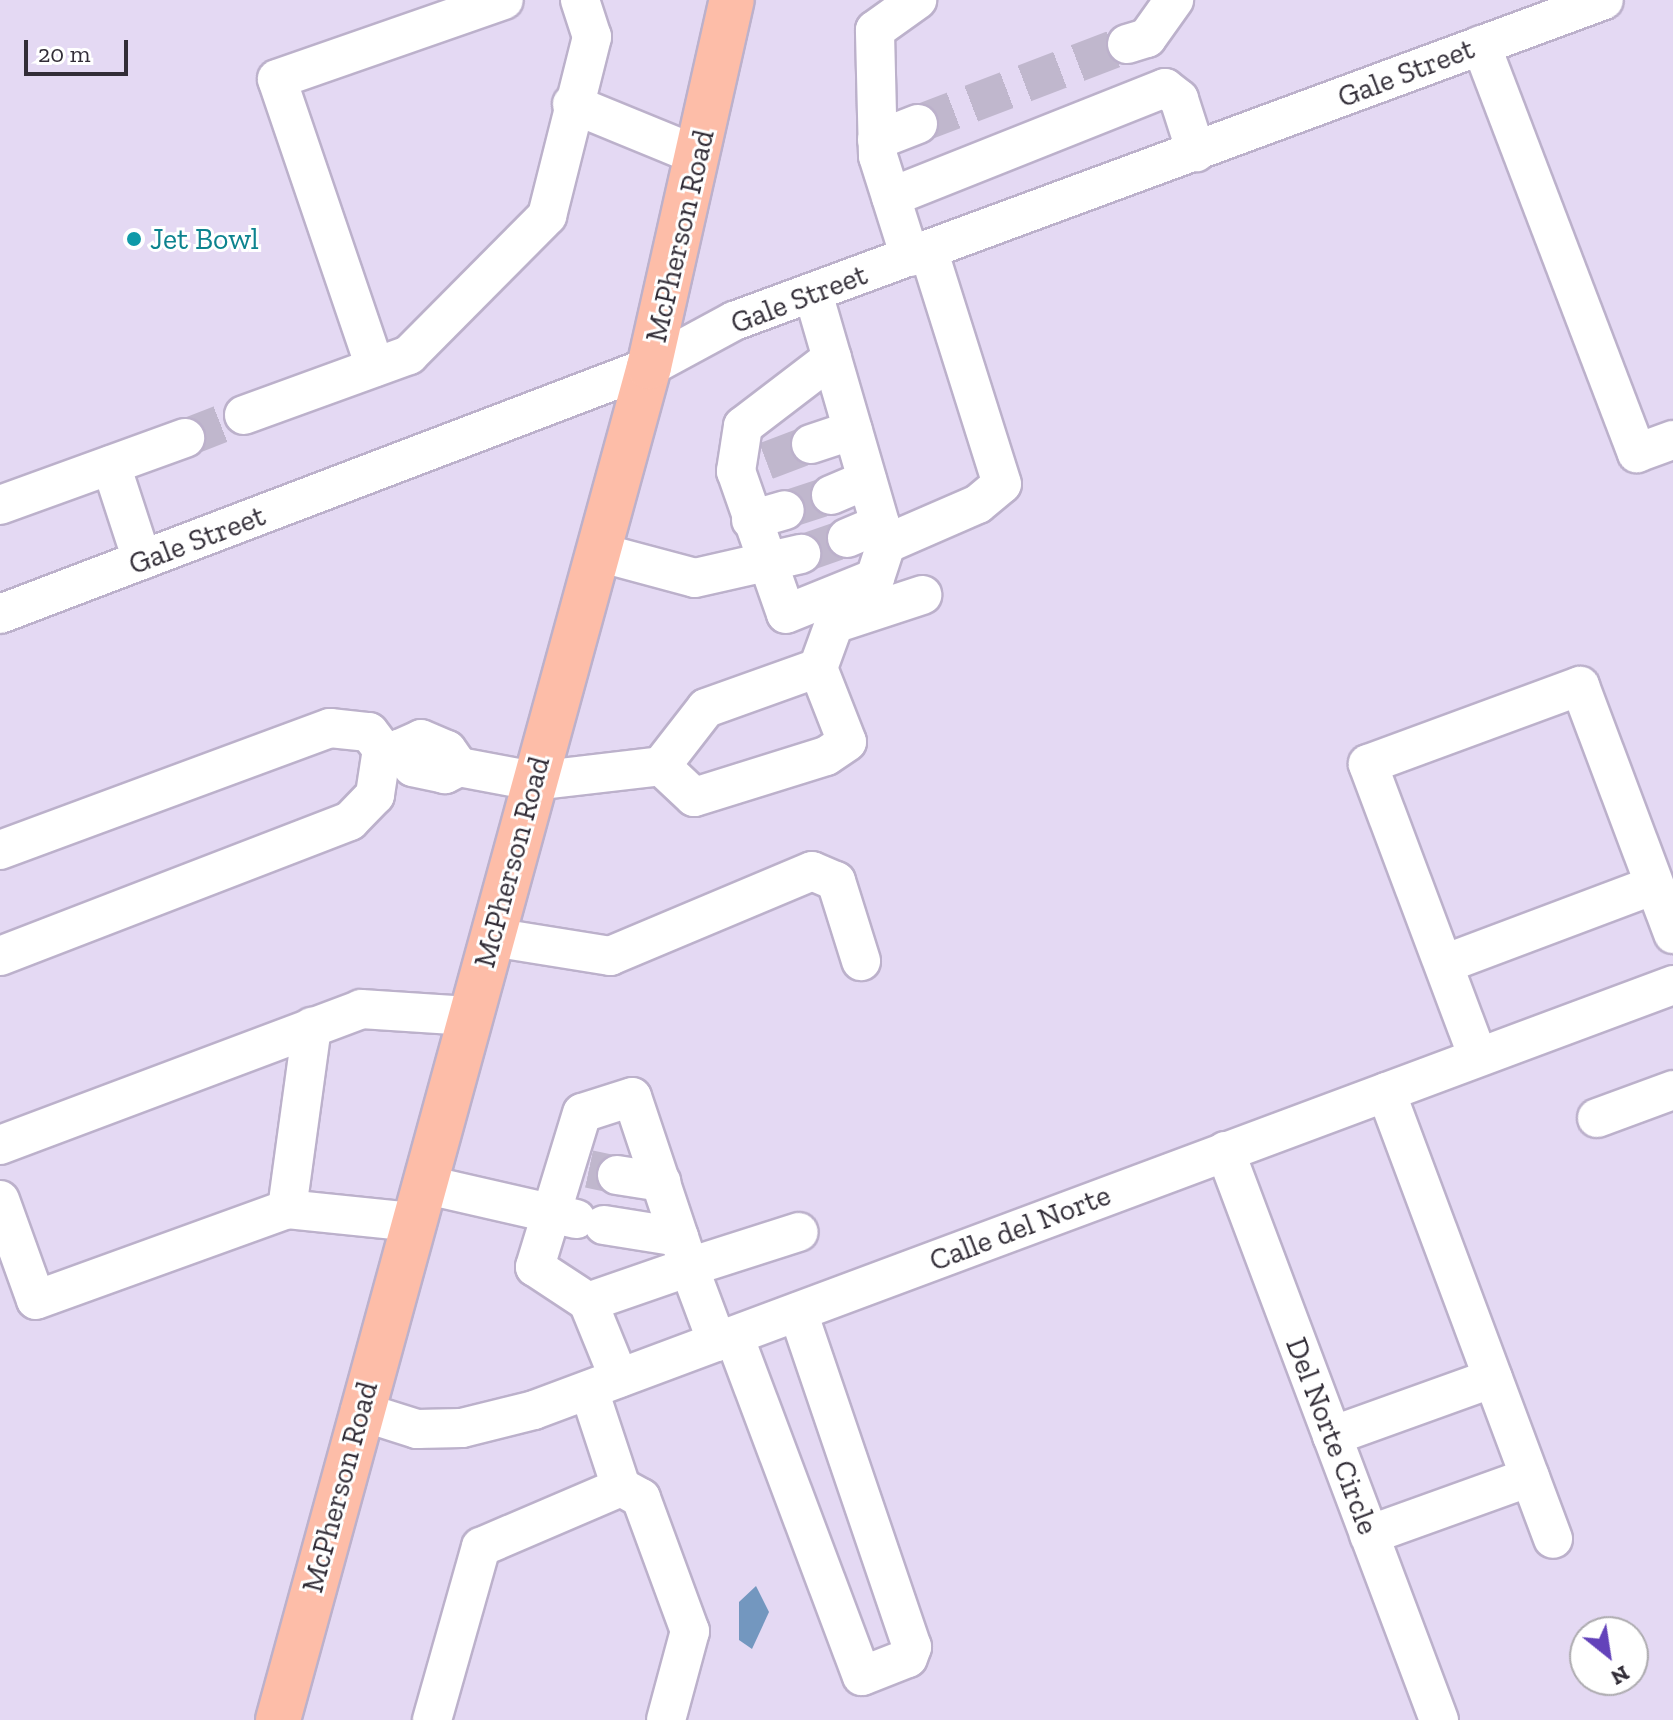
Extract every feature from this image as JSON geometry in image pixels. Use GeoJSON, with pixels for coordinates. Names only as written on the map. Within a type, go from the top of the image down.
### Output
{"type":"FeatureCollection","features":[{"type":"Feature","properties":{"kind":"main road","name":"McPherson Road"},"geometry":{"type":"LineString","coordinates":[[278,1720],[360,1411],[649,367],[732,0]]}},
{"type":"Feature","properties":{"kind":"street"},"geometry":{"type":"LineString","coordinates":[[375,367],[277,79],[504,0]]}},
{"type":"Feature","properties":{"kind":"street"},"geometry":{"type":"LineString","coordinates":[[244,415],[409,355],[547,216],[572,104],[592,37],[580,0]]}},
{"type":"Feature","properties":{"kind":"street"},"geometry":{"type":"LineString","coordinates":[[871,535],[978,504],[1002,484],[919,254],[891,197],[877,140],[875,30],[917,0]]}},
{"type":"Feature","properties":{"kind":"street"},"geometry":{"type":"LineString","coordinates":[[1174,0],[1137,41],[1165,88],[1179,99],[1196,152]]}},
{"type":"Feature","properties":{"kind":"street","name":"Gale Street"},"geometry":{"type":"LineString","coordinates":[[0,614],[649,367],[734,321],[1604,0]]}},
{"type":"Feature","properties":{"kind":"street"},"geometry":{"type":"LineString","coordinates":[[1481,45],[1637,453],[1673,440]]}},
{"type":"Feature","properties":{"kind":"street"},"geometry":{"type":"LineString","coordinates":[[891,197],[1165,88]]}},
{"type":"Feature","properties":{"kind":"street"},"geometry":{"type":"LineString","coordinates":[[572,104],[699,156]]}},
{"type":"Feature","properties":{"kind":"street"},"geometry":{"type":"LineString","coordinates":[[877,140],[918,124]]}},
{"type":"Feature","properties":{"kind":"street"},"geometry":{"type":"LineString","coordinates":[[813,293],[832,358],[853,430],[867,480],[875,578],[786,614],[784,559],[751,466],[743,426],[832,358]]}},
{"type":"Feature","properties":{"kind":"street"},"geometry":{"type":"LineString","coordinates":[[811,444],[853,430]]}},
{"type":"Feature","properties":{"kind":"street"},"geometry":{"type":"LineString","coordinates":[[0,505],[185,438]]}},
{"type":"Feature","properties":{"kind":"street"},"geometry":{"type":"LineString","coordinates":[[111,465],[142,560]]}},
{"type":"Feature","properties":{"kind":"street"},"geometry":{"type":"LineString","coordinates":[[831,495],[867,480]]}},
{"type":"Feature","properties":{"kind":"street"},"geometry":{"type":"LineString","coordinates":[[598,552],[695,578],[784,559]]}},
{"type":"Feature","properties":{"kind":"street"},"geometry":{"type":"LineString","coordinates":[[661,766],[694,797],[826,756],[847,742],[818,668],[834,624],[922,595]]}},
{"type":"Feature","properties":{"kind":"street"},"geometry":{"type":"LineString","coordinates":[[390,749],[421,739],[447,750],[459,767],[534,781],[661,766],[706,708],[818,668]]}},
{"type":"Feature","properties":{"kind":"street"},"geometry":{"type":"LineString","coordinates":[[1478,1057],[1368,764],[1580,686],[1673,934]]}},
{"type":"Feature","properties":{"kind":"street"},"geometry":{"type":"LineString","coordinates":[[0,850],[330,728],[369,732],[390,749]]}},
{"type":"Feature","properties":{"kind":"street"},"geometry":{"type":"LineString","coordinates":[[0,956],[350,821],[375,795],[390,749]]}},
{"type":"Feature","properties":{"kind":"street"},"geometry":{"type":"LineString","coordinates":[[492,937],[610,956],[812,871],[836,881],[861,961]]}},
{"type":"Feature","properties":{"kind":"street"},"geometry":{"type":"LineString","coordinates":[[1444,964],[1654,885]]}},
{"type":"Feature","properties":{"kind":"street","name":"Calle del Norte"},"geometry":{"type":"LineString","coordinates":[[360,1411],[417,1429],[462,1428],[604,1384],[1478,1057],[1672,990]]}},
{"type":"Feature","properties":{"kind":"street"},"geometry":{"type":"LineString","coordinates":[[0,1145],[361,1009],[469,1016]]}},
{"type":"Feature","properties":{"kind":"street"},"geometry":{"type":"LineString","coordinates":[[287,1209],[312,1027]]}},
{"type":"Feature","properties":{"kind":"street"},"geometry":{"type":"LineString","coordinates":[[1597,1118],[1673,1090]]}},
{"type":"Feature","properties":{"kind":"street"},"geometry":{"type":"LineString","coordinates":[[1386,1092],[1553,1539]]}},
{"type":"Feature","properties":{"kind":"street"},"geometry":{"type":"LineString","coordinates":[[621,1487],[588,1302],[535,1267],[577,1220],[591,1169],[582,1113],[632,1097],[684,1252],[725,1339],[862,1676],[908,1658],[912,1647],[798,1312]]}},
{"type":"Feature","properties":{"kind":"street","name":"Del Norte Circle"},"geometry":{"type":"LineString","coordinates":[[1225,1151],[1439,1720]]}},
{"type":"Feature","properties":{"kind":"street"},"geometry":{"type":"LineString","coordinates":[[591,1169],[661,1182]]}},
{"type":"Feature","properties":{"kind":"street"},"geometry":{"type":"LineString","coordinates":[[0,1200],[14,1281],[36,1300],[287,1209],[418,1203],[577,1220],[684,1252]]}},
{"type":"Feature","properties":{"kind":"street"},"geometry":{"type":"LineString","coordinates":[[588,1302],[684,1252],[799,1232]]}},
{"type":"Feature","properties":{"kind":"street"},"geometry":{"type":"LineString","coordinates":[[1332,1436],[1493,1378]]}},
{"type":"Feature","properties":{"kind":"street"},"geometry":{"type":"LineString","coordinates":[[1369,1535],[1530,1477]]}},
{"type":"Feature","properties":{"kind":"street"},"geometry":{"type":"LineString","coordinates":[[432,1720],[481,1547],[621,1487]]}},
{"type":"Feature","properties":{"kind":"street"},"geometry":{"type":"LineString","coordinates":[[621,1487],[641,1498],[690,1631],[666,1720]]}},
{"type":"Feature","properties":{"kind":"water"},"geometry":{"type":"Polygon","coordinates":[[[756,1586],[769,1612],[752,1649],[739,1640],[739,1602],[756,1586]]]}},
{"type":"Feature","properties":{"kind":"tunnel"},"geometry":{"type":"LineString","coordinates":[[918,124],[1127,44]]}},
{"type":"Feature","properties":{"kind":"tunnel"},"geometry":{"type":"LineString","coordinates":[[185,438],[244,415]]}},
{"type":"Feature","properties":{"kind":"tunnel"},"geometry":{"type":"LineString","coordinates":[[766,461],[811,444]]}},
{"type":"Feature","properties":{"kind":"tunnel"},"geometry":{"type":"LineString","coordinates":[[785,510],[831,495]]}},
{"type":"Feature","properties":{"kind":"tunnel"},"geometry":{"type":"LineString","coordinates":[[801,554],[847,538]]}},
{"type":"Feature","properties":{"kind":"tunnel"},"geometry":{"type":"LineString","coordinates":[[589,1169],[617,1175]]}},
{"type":"Feature","properties":{"kind":"place","name":"Jet Bowl"},"geometry":{"type":"Point","coordinates":[134,239]}}]}
